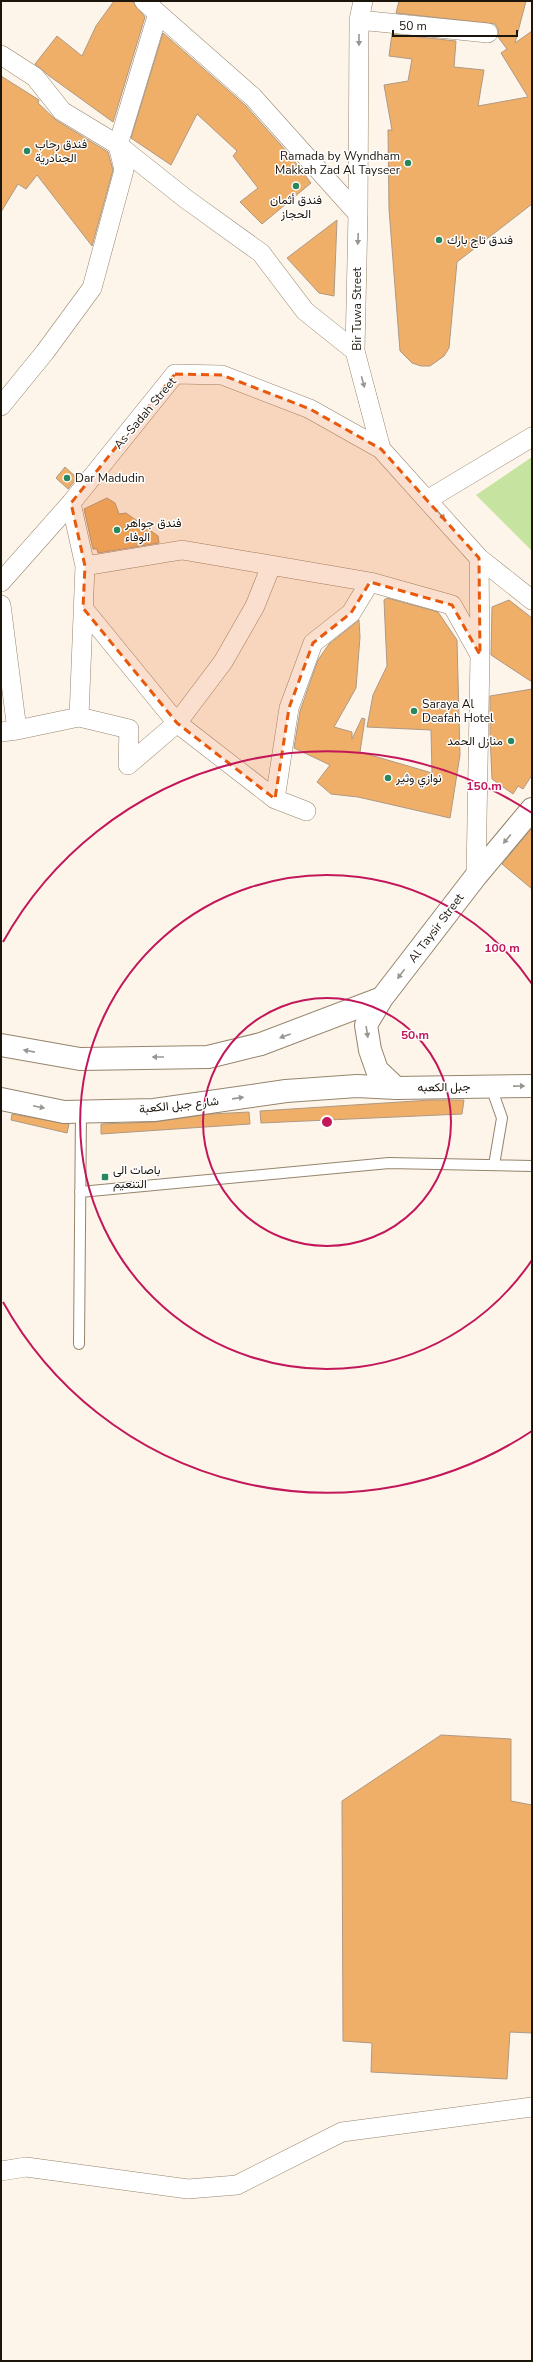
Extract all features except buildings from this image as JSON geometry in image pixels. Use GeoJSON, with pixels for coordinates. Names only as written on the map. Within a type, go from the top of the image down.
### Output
{"type":"FeatureCollection","features":[{"type":"Feature","properties":{"kind":"highway","name":"Al Taysir Street"},"geometry":{"type":"LineString","coordinates":[[396,1088],[377,1070],[370,1050],[366,1025],[382,998],[476,876],[532,809]]}},
{"type":"Feature","properties":{"kind":"highway"},"geometry":{"type":"LineString","coordinates":[[1,1045],[80,1059],[208,1056],[261,1044],[382,998]]}},
{"type":"Feature","properties":{"kind":"highway","name":"جبل الكعبه"},"geometry":{"type":"LineString","coordinates":[[357,1086],[396,1088],[532,1086]]}},
{"type":"Feature","properties":{"kind":"highway","name":"شارع جبل الكعبة"},"geometry":{"type":"LineString","coordinates":[[1,1099],[64,1112],[154,1110],[286,1091],[357,1086]]}},
{"type":"Feature","properties":{"kind":"street"},"geometry":{"type":"LineString","coordinates":[[144,1],[253,97],[358,214]]}},
{"type":"Feature","properties":{"kind":"street","name":"Bir Tuwa Street"},"geometry":{"type":"LineString","coordinates":[[363,1],[359,20],[358,214],[355,351],[381,449],[479,558],[532,600]]}},
{"type":"Feature","properties":{"kind":"street"},"geometry":{"type":"LineString","coordinates":[[1,406],[45,352],[92,288],[124,170],[118,145],[158,14]]}},
{"type":"Feature","properties":{"kind":"street"},"geometry":{"type":"LineString","coordinates":[[359,20],[488,33]]}},
{"type":"Feature","properties":{"kind":"street"},"geometry":{"type":"LineString","coordinates":[[1,55],[35,77],[62,111],[118,145],[186,199],[261,253],[305,311],[355,351]]}},
{"type":"Feature","properties":{"kind":"street","name":"As-Sadah Street"},"geometry":{"type":"LineString","coordinates":[[1,582],[71,503],[175,374],[222,375],[310,409],[381,449]]}},
{"type":"Feature","properties":{"kind":"street"},"geometry":{"type":"LineString","coordinates":[[427,500],[532,438]]}},
{"type":"Feature","properties":{"kind":"street"},"geometry":{"type":"LineString","coordinates":[[71,503],[85,566],[79,718]]}},
{"type":"Feature","properties":{"kind":"street"},"geometry":{"type":"LineString","coordinates":[[85,566],[182,550],[370,582],[452,605],[480,655]]}},
{"type":"Feature","properties":{"kind":"street"},"geometry":{"type":"LineString","coordinates":[[476,876],[480,655],[479,558]]}},
{"type":"Feature","properties":{"kind":"street"},"geometry":{"type":"LineString","coordinates":[[1,605],[9,731],[79,718],[129,729],[128,765],[177,723],[223,662],[255,606],[271,566]]}},
{"type":"Feature","properties":{"kind":"street"},"geometry":{"type":"LineString","coordinates":[[274,799],[289,708],[313,643],[351,613],[370,582]]}},
{"type":"Feature","properties":{"kind":"street"},"geometry":{"type":"LineString","coordinates":[[83,608],[177,723],[274,799],[306,812]]}},
{"type":"Feature","properties":{"kind":"street"},"geometry":{"type":"LineString","coordinates":[[1,2171],[26,2167],[188,2189],[238,2185],[342,2132],[532,2107]]}},
{"type":"Feature","properties":{"kind":"lane"},"geometry":{"type":"LineString","coordinates":[[491,1087],[502,1118],[494,1165]]}},
{"type":"Feature","properties":{"kind":"lane"},"geometry":{"type":"LineString","coordinates":[[79,1344],[81,1112]]}},
{"type":"Feature","properties":{"kind":"lane"},"geometry":{"type":"LineString","coordinates":[[80,1192],[389,1163],[532,1166]]}},
{"type":"Feature","properties":{"kind":"highlighted area"},"geometry":{"type":"Polygon","coordinates":[[[175,374],[222,375],[310,409],[381,449],[479,558],[480,655],[452,605],[370,582],[351,613],[313,643],[289,708],[275,799],[177,723],[83,608],[85,566],[71,503],[175,374]]]}},
{"type":"Feature","properties":{"kind":"green space"},"geometry":{"type":"Polygon","coordinates":[[[532,457],[532,551],[476,495],[532,457]]]}},
{"type":"Feature","properties":{"kind":"place","name":"فندق رحاب الجنادرية"},"geometry":{"type":"Point","coordinates":[27,151]}},
{"type":"Feature","properties":{"kind":"place","name":"Ramada by Wyndham Makkah Zad Al Tayseer"},"geometry":{"type":"Point","coordinates":[408,163]}},
{"type":"Feature","properties":{"kind":"place","name":"فندق أثمان الحجاز"},"geometry":{"type":"Point","coordinates":[296,186]}},
{"type":"Feature","properties":{"kind":"place","name":"فندق تاج بارك"},"geometry":{"type":"Point","coordinates":[439,240]}},
{"type":"Feature","properties":{"kind":"place","name":"Dar Madudin"},"geometry":{"type":"Point","coordinates":[67,478]}},
{"type":"Feature","properties":{"kind":"place","name":"فندق جواهر الوفاء"},"geometry":{"type":"Point","coordinates":[117,530]}},
{"type":"Feature","properties":{"kind":"place","name":"Saraya Al Deafah Hotel"},"geometry":{"type":"Point","coordinates":[414,711]}},
{"type":"Feature","properties":{"kind":"place","name":"منازل الحمد"},"geometry":{"type":"Point","coordinates":[511,741]}},
{"type":"Feature","properties":{"kind":"place","name":"نوازي وثير"},"geometry":{"type":"Point","coordinates":[388,778]}},
{"type":"Feature","properties":{"kind":"place","name":"باصات الى التنعيم"},"geometry":{"type":"Point","coordinates":[105,1177]}}]}
